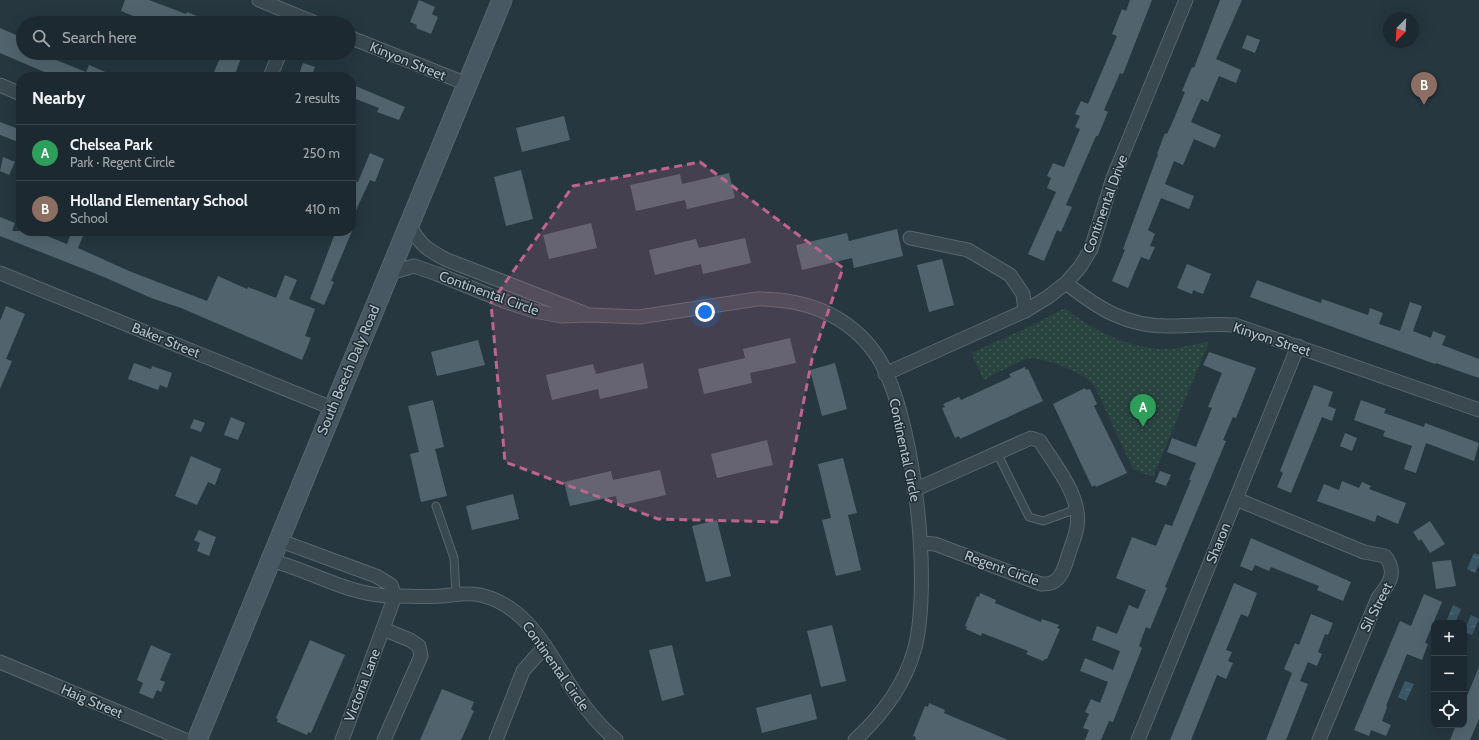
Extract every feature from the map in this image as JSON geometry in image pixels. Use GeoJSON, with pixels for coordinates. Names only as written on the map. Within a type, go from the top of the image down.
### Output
{"type":"FeatureCollection","features":[{"type":"Feature","properties":{"kind":"street"},"geometry":{"type":"LineString","coordinates":[[259,0],[288,16]]}},
{"type":"Feature","properties":{"kind":"street","name":"South Beech Daly Road"},"geometry":{"type":"LineString","coordinates":[[197,740],[332,408],[410,226],[502,0]]}},
{"type":"Feature","properties":{"kind":"street","name":"Continental Drive"},"geometry":{"type":"LineString","coordinates":[[885,374],[1025,311],[1048,297],[1066,283],[1080,267],[1091,249],[1113,178],[1186,0]]}},
{"type":"Feature","properties":{"kind":"street","name":"Kinyon Street"},"geometry":{"type":"LineString","coordinates":[[356,40],[467,84]]}},
{"type":"Feature","properties":{"kind":"street"},"geometry":{"type":"LineString","coordinates":[[272,72],[277,60]]}},
{"type":"Feature","properties":{"kind":"street"},"geometry":{"type":"LineString","coordinates":[[0,85],[16,92]]}},
{"type":"Feature","properties":{"kind":"street","name":"Continental Circle"},"geometry":{"type":"LineString","coordinates":[[410,226],[417,240],[426,249],[447,260],[589,315]]}},
{"type":"Feature","properties":{"kind":"street"},"geometry":{"type":"LineString","coordinates":[[910,238],[968,250],[1010,275],[1023,294],[1025,311]]}},
{"type":"Feature","properties":{"kind":"street","name":"Continental Circle"},"geometry":{"type":"LineString","coordinates":[[390,273],[414,266],[504,301],[534,311],[560,316],[589,315],[639,317],[756,299],[775,299],[799,302],[824,311],[851,329],[874,352],[894,394],[900,416],[914,490],[921,543],[921,597],[918,632],[914,651],[907,671],[894,695],[883,711],[855,740]]}},
{"type":"Feature","properties":{"kind":"street","name":"Baker Street"},"geometry":{"type":"LineString","coordinates":[[0,273],[332,408]]}},
{"type":"Feature","properties":{"kind":"street","name":"Kinyon Street"},"geometry":{"type":"LineString","coordinates":[[1066,283],[1102,310],[1133,322],[1168,326],[1214,323],[1234,325],[1479,410]]}},
{"type":"Feature","properties":{"kind":"street","name":"Sharon"},"geometry":{"type":"LineString","coordinates":[[1138,740],[1298,346]]}},
{"type":"Feature","properties":{"kind":"street","name":"Regent Circle"},"geometry":{"type":"LineString","coordinates":[[914,490],[1031,438],[1040,441],[1074,497],[1077,509],[1077,528],[1064,569],[1059,577],[1050,584],[1041,584],[935,544],[921,543]]}},
{"type":"Feature","properties":{"kind":"street","name":"Sil Street"},"geometry":{"type":"LineString","coordinates":[[1236,499],[1364,552],[1385,556],[1392,567],[1390,582],[1378,598],[1319,740]]}},
{"type":"Feature","properties":{"kind":"street"},"geometry":{"type":"LineString","coordinates":[[278,540],[376,576],[391,585],[395,596]]}},
{"type":"Feature","properties":{"kind":"street","name":"Continental Circle"},"geometry":{"type":"LineString","coordinates":[[270,560],[304,570],[365,594],[380,596],[441,596],[456,594],[479,595],[506,605],[528,623],[545,646],[578,697],[610,738]]}},
{"type":"Feature","properties":{"kind":"street","name":"Victoria Lane"},"geometry":{"type":"LineString","coordinates":[[342,740],[395,596]]}},
{"type":"Feature","properties":{"kind":"street"},"geometry":{"type":"LineString","coordinates":[[383,629],[410,640],[419,646],[421,656],[384,740]]}},
{"type":"Feature","properties":{"kind":"street"},"geometry":{"type":"LineString","coordinates":[[496,740],[523,671],[545,646]]}},
{"type":"Feature","properties":{"kind":"street","name":"Haig Street"},"geometry":{"type":"LineString","coordinates":[[0,662],[184,740]]}},
{"type":"Feature","properties":{"kind":"lane"},"geometry":{"type":"LineString","coordinates":[[997,453],[1029,517],[1043,521],[1077,509]]}},
{"type":"Feature","properties":{"kind":"lane"},"geometry":{"type":"LineString","coordinates":[[436,506],[454,558],[456,594]]}},
{"type":"Feature","properties":{"kind":"highlighted area"},"geometry":{"type":"Polygon","coordinates":[[[700,162],[843,268],[812,359],[780,522],[658,519],[505,462],[491,303],[573,186],[700,162]]]}},
{"type":"Feature","properties":{"kind":"green space"},"geometry":{"type":"Polygon","coordinates":[[[1065,308],[1103,333],[1148,348],[1178,348],[1209,342],[1153,477],[1133,469],[1094,385],[1081,375],[1052,362],[1033,358],[1021,361],[984,380],[971,353],[1033,325],[1065,308]]]}},
{"type":"Feature","properties":{"kind":"water"},"geometry":{"type":"Polygon","coordinates":[[[1474,553],[1479,555],[1479,564],[1475,573],[1467,569],[1474,553]]]}},
{"type":"Feature","properties":{"kind":"water"},"geometry":{"type":"Polygon","coordinates":[[[1453,605],[1461,609],[1456,620],[1447,620],[1453,605]]]}},
{"type":"Feature","properties":{"kind":"water"},"geometry":{"type":"Polygon","coordinates":[[[1471,615],[1479,619],[1472,635],[1467,633],[1467,625],[1471,615]]]}},
{"type":"Feature","properties":{"kind":"water"},"geometry":{"type":"Polygon","coordinates":[[[1405,681],[1414,684],[1406,701],[1398,697],[1405,681]]]}},
{"type":"Feature","properties":{"kind":"building"},"geometry":{"type":"Polygon","coordinates":[[[125,0],[149,0],[186,14],[187,12],[197,16],[133,16],[121,11],[125,0]]]}},
{"type":"Feature","properties":{"kind":"building"},"geometry":{"type":"Polygon","coordinates":[[[419,0],[435,7],[432,14],[438,17],[431,34],[416,28],[417,25],[410,22],[419,0]]]}},
{"type":"Feature","properties":{"kind":"building"},"geometry":{"type":"Polygon","coordinates":[[[1130,0],[1152,0],[1123,74],[1120,73],[1104,110],[1108,112],[1098,136],[1096,136],[1066,205],[1072,207],[1061,232],[1057,230],[1044,261],[1028,254],[1056,192],[1047,188],[1051,178],[1047,176],[1053,163],[1064,167],[1080,129],[1075,127],[1080,116],[1075,114],[1081,101],[1088,104],[1117,36],[1112,34],[1122,9],[1126,11],[1130,0]]]}},
{"type":"Feature","properties":{"kind":"building"},"geometry":{"type":"Polygon","coordinates":[[[1220,0],[1242,0],[1216,59],[1241,70],[1236,83],[1219,76],[1208,102],[1201,99],[1191,122],[1221,135],[1215,148],[1194,139],[1183,165],[1174,161],[1165,184],[1194,196],[1189,209],[1161,198],[1148,230],[1155,234],[1150,246],[1155,247],[1149,260],[1141,257],[1128,288],[1112,281],[1125,250],[1123,249],[1165,133],[1167,134],[1185,92],[1182,91],[1192,67],[1194,68],[1220,0]]]}},
{"type":"Feature","properties":{"kind":"building"},"geometry":{"type":"Polygon","coordinates":[[[0,28],[16,35],[16,60],[0,53],[0,28]]]}},
{"type":"Feature","properties":{"kind":"building"},"geometry":{"type":"Polygon","coordinates":[[[1247,35],[1260,40],[1255,53],[1242,48],[1247,35]]]}},
{"type":"Feature","properties":{"kind":"building"},"geometry":{"type":"Polygon","coordinates":[[[16,60],[56,60],[86,72],[44,72],[16,60]]]}},
{"type":"Feature","properties":{"kind":"building"},"geometry":{"type":"Polygon","coordinates":[[[219,60],[240,60],[236,72],[214,72],[219,60]]]}},
{"type":"Feature","properties":{"kind":"building"},"geometry":{"type":"Polygon","coordinates":[[[303,63],[315,67],[313,72],[300,72],[303,63]]]}},
{"type":"Feature","properties":{"kind":"building"},"geometry":{"type":"Polygon","coordinates":[[[89,65],[105,72],[86,72],[89,65]]]}},
{"type":"Feature","properties":{"kind":"building"},"geometry":{"type":"Polygon","coordinates":[[[356,86],[405,107],[399,120],[377,112],[379,108],[356,99],[356,86]]]}},
{"type":"Feature","properties":{"kind":"building"},"geometry":{"type":"Polygon","coordinates":[[[564,116],[570,140],[522,152],[516,128],[564,116]]]}},
{"type":"Feature","properties":{"kind":"building"},"geometry":{"type":"Polygon","coordinates":[[[0,122],[16,128],[16,141],[0,135],[0,122]]]}},
{"type":"Feature","properties":{"kind":"building"},"geometry":{"type":"Polygon","coordinates":[[[370,153],[384,159],[375,182],[370,180],[356,210],[356,181],[358,182],[370,153]]]}},
{"type":"Feature","properties":{"kind":"building"},"geometry":{"type":"Polygon","coordinates":[[[3,157],[15,162],[9,175],[0,171],[3,157]]]}},
{"type":"Feature","properties":{"kind":"building"},"geometry":{"type":"Polygon","coordinates":[[[521,170],[533,219],[506,226],[494,177],[521,170]]]}},
{"type":"Feature","properties":{"kind":"building"},"geometry":{"type":"Polygon","coordinates":[[[729,173],[735,198],[687,209],[685,200],[636,211],[630,185],[680,174],[682,184],[729,173]]]}},
{"type":"Feature","properties":{"kind":"building"},"geometry":{"type":"Polygon","coordinates":[[[0,217],[15,223],[12,231],[16,231],[16,236],[47,236],[67,244],[70,236],[83,236],[78,248],[129,271],[207,301],[218,276],[247,289],[248,287],[276,298],[285,275],[297,280],[289,299],[315,309],[305,336],[311,338],[302,360],[181,308],[151,298],[104,277],[0,236],[0,217]]]}},
{"type":"Feature","properties":{"kind":"building"},"geometry":{"type":"Polygon","coordinates":[[[591,223],[597,248],[549,259],[543,235],[591,223]]]}},
{"type":"Feature","properties":{"kind":"building"},"geometry":{"type":"Polygon","coordinates":[[[897,229],[903,256],[854,268],[852,258],[802,270],[796,245],[847,233],[849,241],[897,229]]]}},
{"type":"Feature","properties":{"kind":"building"},"geometry":{"type":"Polygon","coordinates":[[[334,236],[350,236],[331,281],[334,282],[324,305],[310,299],[334,236]]]}},
{"type":"Feature","properties":{"kind":"building"},"geometry":{"type":"Polygon","coordinates":[[[745,238],[751,263],[703,274],[701,264],[655,275],[649,250],[696,239],[699,248],[745,238]]]}},
{"type":"Feature","properties":{"kind":"building"},"geometry":{"type":"Polygon","coordinates":[[[942,259],[954,305],[929,312],[917,265],[942,259]]]}},
{"type":"Feature","properties":{"kind":"building"},"geometry":{"type":"Polygon","coordinates":[[[1187,264],[1211,274],[1203,294],[1193,290],[1192,294],[1177,288],[1187,264]]]}},
{"type":"Feature","properties":{"kind":"building"},"geometry":{"type":"Polygon","coordinates":[[[1257,280],[1321,303],[1322,299],[1368,315],[1370,308],[1383,313],[1379,324],[1400,331],[1410,302],[1422,306],[1413,331],[1431,338],[1433,331],[1446,336],[1442,345],[1479,359],[1479,378],[1436,363],[1435,364],[1250,297],[1257,280]]]}},
{"type":"Feature","properties":{"kind":"building"},"geometry":{"type":"Polygon","coordinates":[[[6,306],[25,314],[6,359],[12,361],[0,389],[0,321],[6,306]]]}},
{"type":"Feature","properties":{"kind":"building"},"geometry":{"type":"Polygon","coordinates":[[[790,338],[796,363],[750,373],[752,383],[704,394],[698,369],[745,358],[743,349],[790,338]]]}},
{"type":"Feature","properties":{"kind":"building"},"geometry":{"type":"Polygon","coordinates":[[[478,340],[485,365],[437,376],[431,352],[478,340]]]}},
{"type":"Feature","properties":{"kind":"building"},"geometry":{"type":"Polygon","coordinates":[[[1209,352],[1256,368],[1236,418],[1233,417],[1223,440],[1226,441],[1165,587],[1167,588],[1150,629],[1146,627],[1139,646],[1142,648],[1113,722],[1109,721],[1101,740],[1085,740],[1089,730],[1083,728],[1089,714],[1085,712],[1091,699],[1100,703],[1108,682],[1080,671],[1085,658],[1113,670],[1120,651],[1092,640],[1097,626],[1117,634],[1129,605],[1138,609],[1146,590],[1116,578],[1132,537],[1156,546],[1165,524],[1172,526],[1191,480],[1189,480],[1196,463],[1167,452],[1172,438],[1196,447],[1212,408],[1208,407],[1222,373],[1203,365],[1209,352]]]}},
{"type":"Feature","properties":{"kind":"building"},"geometry":{"type":"Polygon","coordinates":[[[134,363],[151,369],[152,366],[172,373],[167,388],[160,385],[158,390],[128,379],[134,363]]]}},
{"type":"Feature","properties":{"kind":"building"},"geometry":{"type":"Polygon","coordinates":[[[643,363],[648,388],[600,399],[598,389],[552,400],[546,375],[593,364],[596,374],[643,363]]]}},
{"type":"Feature","properties":{"kind":"building"},"geometry":{"type":"Polygon","coordinates":[[[835,363],[847,409],[822,416],[810,370],[835,363]]]}},
{"type":"Feature","properties":{"kind":"building"},"geometry":{"type":"Polygon","coordinates":[[[1025,367],[1026,370],[1028,369],[1043,401],[960,439],[959,436],[955,438],[942,408],[945,407],[943,404],[959,397],[961,400],[1011,377],[1009,374],[1025,367]]]}},
{"type":"Feature","properties":{"kind":"building"},"geometry":{"type":"Polygon","coordinates":[[[1314,385],[1333,392],[1328,406],[1336,409],[1332,421],[1322,417],[1291,493],[1277,487],[1283,473],[1280,471],[1314,385]]]}},
{"type":"Feature","properties":{"kind":"building"},"geometry":{"type":"Polygon","coordinates":[[[1085,388],[1086,390],[1090,389],[1097,404],[1094,406],[1127,473],[1096,487],[1095,485],[1092,487],[1053,404],[1085,388]]]}},
{"type":"Feature","properties":{"kind":"building"},"geometry":{"type":"Polygon","coordinates":[[[433,400],[444,447],[435,449],[447,496],[421,502],[410,454],[419,452],[408,406],[433,400]]]}},
{"type":"Feature","properties":{"kind":"building"},"geometry":{"type":"Polygon","coordinates":[[[1361,400],[1386,409],[1384,413],[1424,427],[1425,423],[1479,443],[1474,461],[1426,443],[1416,473],[1404,469],[1412,446],[1383,436],[1385,431],[1354,420],[1361,400]]]}},
{"type":"Feature","properties":{"kind":"building"},"geometry":{"type":"Polygon","coordinates":[[[231,417],[245,423],[238,440],[224,435],[231,417]]]}},
{"type":"Feature","properties":{"kind":"building"},"geometry":{"type":"Polygon","coordinates":[[[194,419],[205,423],[201,432],[190,428],[194,419]]]}},
{"type":"Feature","properties":{"kind":"building"},"geometry":{"type":"Polygon","coordinates":[[[1345,433],[1357,438],[1352,451],[1340,446],[1345,433]]]}},
{"type":"Feature","properties":{"kind":"building"},"geometry":{"type":"Polygon","coordinates":[[[767,440],[773,465],[717,478],[711,454],[767,440]]]}},
{"type":"Feature","properties":{"kind":"building"},"geometry":{"type":"Polygon","coordinates":[[[191,456],[221,469],[215,485],[208,482],[197,505],[175,496],[191,456]]]}},
{"type":"Feature","properties":{"kind":"building"},"geometry":{"type":"Polygon","coordinates":[[[843,458],[857,513],[848,515],[861,570],[836,576],[822,520],[831,518],[818,464],[843,458]]]}},
{"type":"Feature","properties":{"kind":"building"},"geometry":{"type":"Polygon","coordinates":[[[660,470],[666,495],[618,506],[616,496],[570,506],[564,482],[611,471],[613,480],[660,470]]]}},
{"type":"Feature","properties":{"kind":"building"},"geometry":{"type":"Polygon","coordinates":[[[1160,471],[1171,475],[1166,486],[1155,482],[1160,471]]]}},
{"type":"Feature","properties":{"kind":"building"},"geometry":{"type":"Polygon","coordinates":[[[1342,481],[1359,488],[1362,482],[1371,486],[1369,489],[1406,503],[1398,524],[1377,515],[1375,522],[1317,501],[1324,484],[1339,490],[1342,481]]]}},
{"type":"Feature","properties":{"kind":"building"},"geometry":{"type":"Polygon","coordinates":[[[513,494],[519,519],[472,530],[466,506],[513,494]]]}},
{"type":"Feature","properties":{"kind":"building"},"geometry":{"type":"Polygon","coordinates":[[[717,520],[731,576],[706,582],[692,526],[717,520]]]}},
{"type":"Feature","properties":{"kind":"building"},"geometry":{"type":"Polygon","coordinates":[[[1430,521],[1445,544],[1430,553],[1421,539],[1419,541],[1413,532],[1430,521]]]}},
{"type":"Feature","properties":{"kind":"building"},"geometry":{"type":"Polygon","coordinates":[[[199,530],[216,537],[209,556],[197,551],[200,543],[194,540],[199,530]]]}},
{"type":"Feature","properties":{"kind":"building"},"geometry":{"type":"Polygon","coordinates":[[[1251,538],[1351,582],[1343,601],[1317,590],[1319,586],[1271,567],[1269,571],[1255,565],[1252,571],[1240,566],[1251,538]]]}},
{"type":"Feature","properties":{"kind":"building"},"geometry":{"type":"Polygon","coordinates":[[[1451,560],[1456,586],[1436,589],[1432,562],[1451,560]]]}},
{"type":"Feature","properties":{"kind":"building"},"geometry":{"type":"Polygon","coordinates":[[[1234,583],[1257,593],[1248,617],[1241,614],[1226,650],[1232,652],[1228,661],[1233,663],[1226,679],[1217,675],[1191,740],[1170,740],[1234,583]]]}},
{"type":"Feature","properties":{"kind":"building"},"geometry":{"type":"Polygon","coordinates":[[[980,593],[996,600],[995,603],[1041,622],[1042,619],[1059,625],[1057,628],[1060,629],[1047,659],[1043,661],[1026,654],[1028,651],[982,633],[981,636],[966,629],[967,627],[965,626],[977,596],[979,597],[980,593]]]}},
{"type":"Feature","properties":{"kind":"building"},"geometry":{"type":"Polygon","coordinates":[[[1424,594],[1442,602],[1435,620],[1431,620],[1431,629],[1425,643],[1428,644],[1422,660],[1407,654],[1386,706],[1387,707],[1382,721],[1391,725],[1386,736],[1371,730],[1369,736],[1354,730],[1400,621],[1411,626],[1424,594]]]}},
{"type":"Feature","properties":{"kind":"building"},"geometry":{"type":"Polygon","coordinates":[[[1311,614],[1333,623],[1328,635],[1325,634],[1318,652],[1322,654],[1317,666],[1308,662],[1300,681],[1308,684],[1286,740],[1266,740],[1292,673],[1284,669],[1295,643],[1299,645],[1311,614]]]}},
{"type":"Feature","properties":{"kind":"building"},"geometry":{"type":"Polygon","coordinates":[[[832,625],[846,681],[821,687],[807,631],[832,625]]]}},
{"type":"Feature","properties":{"kind":"building"},"geometry":{"type":"Polygon","coordinates":[[[310,640],[345,655],[311,733],[308,732],[307,735],[277,722],[278,719],[276,718],[310,640]]]}},
{"type":"Feature","properties":{"kind":"building"},"geometry":{"type":"Polygon","coordinates":[[[151,645],[171,654],[160,680],[165,682],[161,692],[157,690],[153,699],[139,693],[143,683],[137,680],[151,645]]]}},
{"type":"Feature","properties":{"kind":"building"},"geometry":{"type":"Polygon","coordinates":[[[672,645],[684,695],[662,701],[649,650],[672,645]]]}},
{"type":"Feature","properties":{"kind":"building"},"geometry":{"type":"Polygon","coordinates":[[[1479,667],[1479,719],[1470,740],[1450,740],[1455,728],[1467,728],[1467,696],[1479,667]]]}},
{"type":"Feature","properties":{"kind":"building"},"geometry":{"type":"Polygon","coordinates":[[[442,689],[474,702],[471,709],[474,711],[461,740],[420,740],[442,689]]]}},
{"type":"Feature","properties":{"kind":"building"},"geometry":{"type":"Polygon","coordinates":[[[811,694],[817,719],[762,733],[756,708],[811,694]]]}},
{"type":"Feature","properties":{"kind":"building"},"geometry":{"type":"Polygon","coordinates":[[[929,703],[945,710],[944,713],[1008,740],[915,740],[916,737],[913,736],[925,706],[928,707],[929,703]]]}},
{"type":"Feature","properties":{"kind":"place","name":"Holland Elementary School"},"geometry":{"type":"Point","coordinates":[1424,105]}},
{"type":"Feature","properties":{"kind":"place","name":"Chelsea Park"},"geometry":{"type":"Point","coordinates":[1143,427]}}]}
